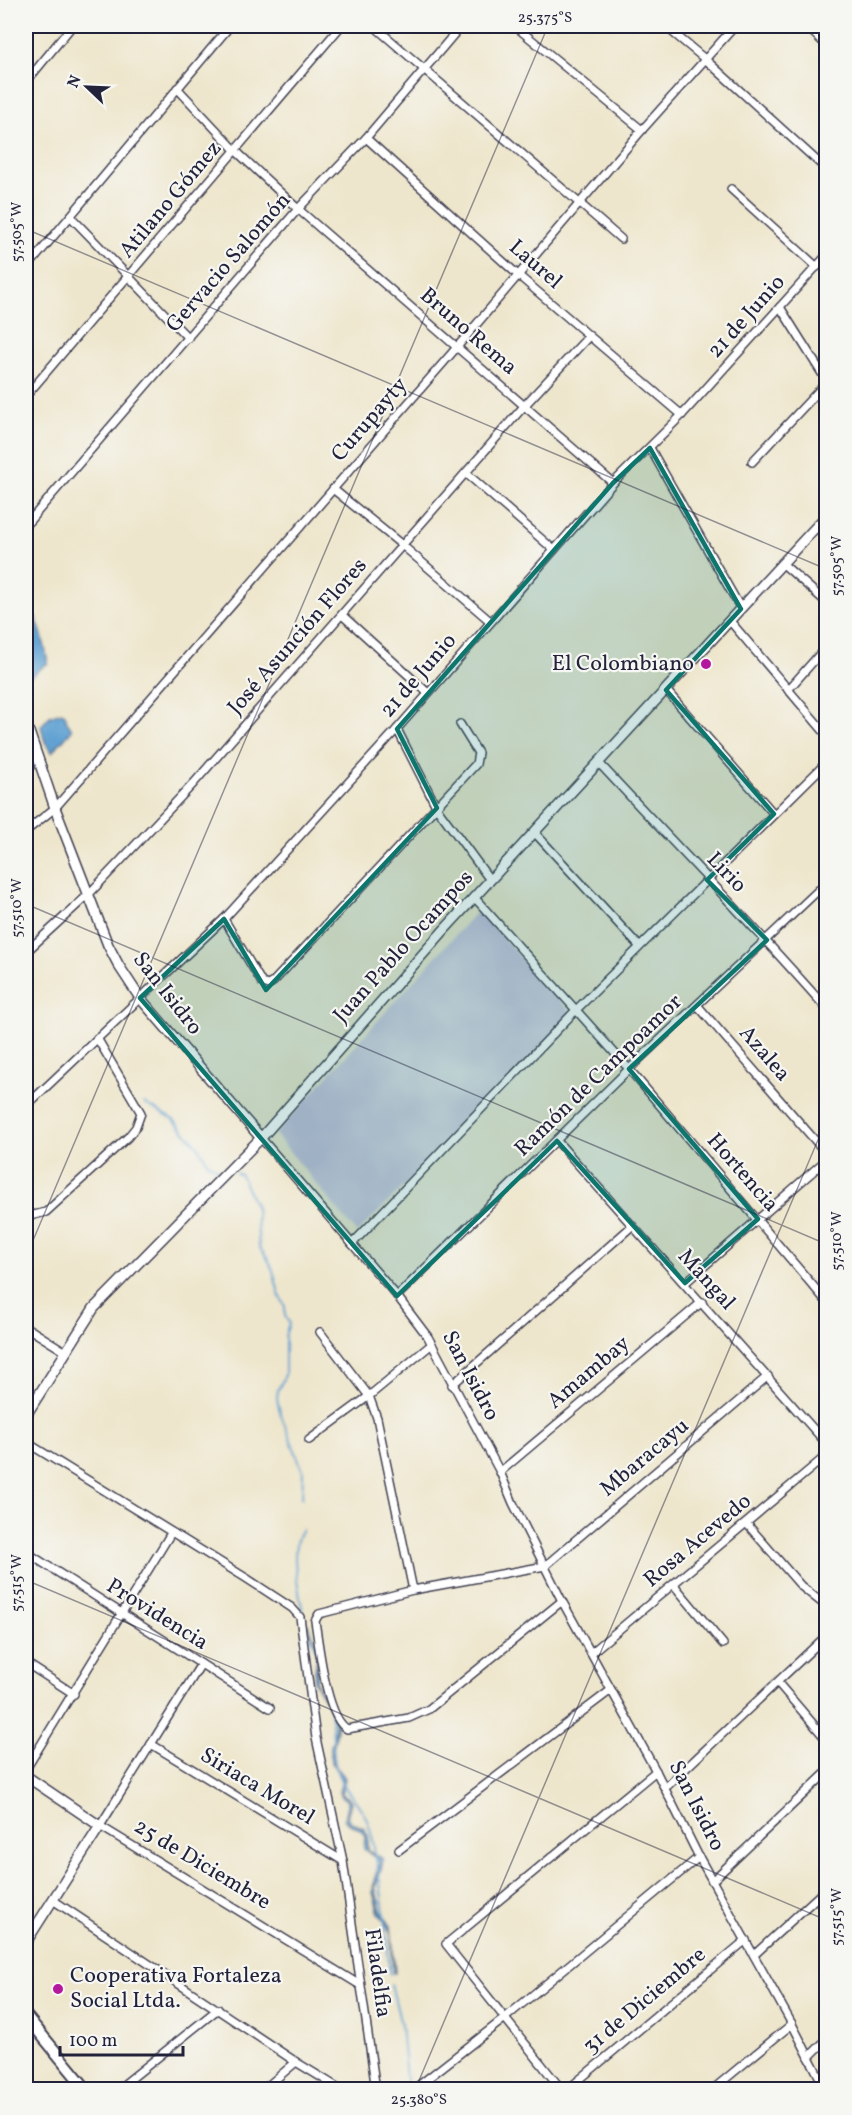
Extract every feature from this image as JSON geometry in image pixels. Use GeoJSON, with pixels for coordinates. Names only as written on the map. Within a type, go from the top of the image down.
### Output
{"type":"FeatureCollection","features":[{"type":"Feature","properties":{"kind":"main road"},"geometry":{"type":"LineString","coordinates":[[26,2016],[87,2090]]}},
{"type":"Feature","properties":{"kind":"street"},"geometry":{"type":"LineString","coordinates":[[26,82],[72,26]]}},
{"type":"Feature","properties":{"kind":"street"},"geometry":{"type":"LineString","coordinates":[[26,270],[230,26]]}},
{"type":"Feature","properties":{"kind":"street","name":"Atilano Gómez"},"geometry":{"type":"LineString","coordinates":[[26,396],[341,26]]}},
{"type":"Feature","properties":{"kind":"street"},"geometry":{"type":"LineString","coordinates":[[374,26],[621,239]]}},
{"type":"Feature","properties":{"kind":"street","name":"Gervacio Salomón"},"geometry":{"type":"LineString","coordinates":[[26,525],[298,209],[366,138],[461,26]]}},
{"type":"Feature","properties":{"kind":"street"},"geometry":{"type":"LineString","coordinates":[[515,26],[642,130]]}},
{"type":"Feature","properties":{"kind":"street"},"geometry":{"type":"LineString","coordinates":[[665,26],[706,60],[826,169]]}},
{"type":"Feature","properties":{"kind":"street","name":"Curupayty"},"geometry":{"type":"LineString","coordinates":[[26,831],[55,808],[458,346],[642,130],[735,26]]}},
{"type":"Feature","properties":{"kind":"street"},"geometry":{"type":"LineString","coordinates":[[806,26],[826,45]]}},
{"type":"Feature","properties":{"kind":"street","name":"Bruno Rema"},"geometry":{"type":"LineString","coordinates":[[177,88],[236,151],[298,209],[614,483]]}},
{"type":"Feature","properties":{"kind":"street","name":"Laurel"},"geometry":{"type":"LineString","coordinates":[[366,138],[518,275],[682,415]]}},
{"type":"Feature","properties":{"kind":"street"},"geometry":{"type":"LineString","coordinates":[[731,189],[817,267]]}},
{"type":"Feature","properties":{"kind":"street"},"geometry":{"type":"LineString","coordinates":[[70,217],[188,338]]}},
{"type":"Feature","properties":{"kind":"street","name":"21 de Junio"},"geometry":{"type":"LineString","coordinates":[[26,1106],[224,919],[397,729],[614,483],[682,415],[826,256]]}},
{"type":"Feature","properties":{"kind":"street"},"geometry":{"type":"LineString","coordinates":[[752,462],[826,382],[780,307]]}},
{"type":"Feature","properties":{"kind":"street","name":"José Asunción Flores"},"geometry":{"type":"LineString","coordinates":[[26,952],[89,894],[194,783],[525,405],[589,336]]}},
{"type":"Feature","properties":{"kind":"street"},"geometry":{"type":"LineString","coordinates":[[650,448],[741,609]]}},
{"type":"Feature","properties":{"kind":"street"},"geometry":{"type":"LineString","coordinates":[[466,473],[554,550]]}},
{"type":"Feature","properties":{"kind":"street"},"geometry":{"type":"LineString","coordinates":[[333,489],[490,621]]}},
{"type":"Feature","properties":{"kind":"street","name":"Juan Pablo Ocampos"},"geometry":{"type":"LineString","coordinates":[[26,1415],[94,1308],[261,1138],[474,897],[826,516]]}},
{"type":"Feature","properties":{"kind":"street"},"geometry":{"type":"LineString","coordinates":[[783,564],[826,602]]}},
{"type":"Feature","properties":{"kind":"street"},"geometry":{"type":"LineString","coordinates":[[342,615],[428,693]]}},
{"type":"Feature","properties":{"kind":"street"},"geometry":{"type":"LineString","coordinates":[[730,621],[826,734]]}},
{"type":"Feature","properties":{"kind":"street"},"geometry":{"type":"LineString","coordinates":[[788,690],[826,647]]}},
{"type":"Feature","properties":{"kind":"street"},"geometry":{"type":"LineString","coordinates":[[666,690],[774,814]]}},
{"type":"Feature","properties":{"kind":"street","name":"San Isidro"},"geometry":{"type":"LineString","coordinates":[[26,723],[55,808],[108,945],[119,966],[140,998],[397,1296],[432,1344],[500,1472],[562,1601],[656,1771],[699,1857],[826,2090]]}},
{"type":"Feature","properties":{"kind":"street"},"geometry":{"type":"LineString","coordinates":[[224,919],[262,983],[268,985],[273,982],[438,808],[476,764],[479,758],[478,753],[460,724]]}},
{"type":"Feature","properties":{"kind":"street"},"geometry":{"type":"LineString","coordinates":[[397,729],[438,808],[490,880]]}},
{"type":"Feature","properties":{"kind":"street","name":"Lirio"},"geometry":{"type":"LineString","coordinates":[[599,763],[707,880],[767,940],[826,1008]]}},
{"type":"Feature","properties":{"kind":"street"},"geometry":{"type":"LineString","coordinates":[[351,1244],[639,946],[826,763]]}},
{"type":"Feature","properties":{"kind":"street"},"geometry":{"type":"LineString","coordinates":[[535,833],[639,946]]}},
{"type":"Feature","properties":{"kind":"street","name":"Ramón de Campoamor"},"geometry":{"type":"LineString","coordinates":[[397,1296],[629,1069],[826,883]]}},
{"type":"Feature","properties":{"kind":"street","name":"Hortencia"},"geometry":{"type":"LineString","coordinates":[[474,897],[629,1069],[826,1301]]}},
{"type":"Feature","properties":{"kind":"street","name":"Azalea"},"geometry":{"type":"LineString","coordinates":[[698,1006],[826,1153]]}},
{"type":"Feature","properties":{"kind":"street"},"geometry":{"type":"LineString","coordinates":[[26,1212],[34,1215],[46,1212],[128,1137],[139,1120],[141,1113],[97,1038]]}},
{"type":"Feature","properties":{"kind":"street","name":"Mangal"},"geometry":{"type":"LineString","coordinates":[[557,1141],[826,1443]]}},
{"type":"Feature","properties":{"kind":"street"},"geometry":{"type":"LineString","coordinates":[[685,1282],[826,1160]]}},
{"type":"Feature","properties":{"kind":"street"},"geometry":{"type":"LineString","coordinates":[[452,1385],[632,1226]]}},
{"type":"Feature","properties":{"kind":"street","name":"Amambay"},"geometry":{"type":"LineString","coordinates":[[500,1472],[702,1302]]}},
{"type":"Feature","properties":{"kind":"street"},"geometry":{"type":"LineString","coordinates":[[26,1327],[66,1352]]}},
{"type":"Feature","properties":{"kind":"street"},"geometry":{"type":"LineString","coordinates":[[320,1332],[369,1396],[377,1418],[413,1590]]}},
{"type":"Feature","properties":{"kind":"street"},"geometry":{"type":"LineString","coordinates":[[309,1440],[369,1396],[432,1344]]}},
{"type":"Feature","properties":{"kind":"street","name":"Mbaracayu"},"geometry":{"type":"LineString","coordinates":[[545,1566],[768,1377]]}},
{"type":"Feature","properties":{"kind":"street","name":"Filadelfia"},"geometry":{"type":"LineString","coordinates":[[26,1442],[246,1578],[288,1605],[300,1617],[316,1737],[343,1861],[375,2090]]}},
{"type":"Feature","properties":{"kind":"street","name":"Rosa Acevedo"},"geometry":{"type":"LineString","coordinates":[[591,1653],[826,1456]]}},
{"type":"Feature","properties":{"kind":"street"},"geometry":{"type":"LineString","coordinates":[[747,1524],[801,1586],[826,1606]]}},
{"type":"Feature","properties":{"kind":"street"},"geometry":{"type":"LineString","coordinates":[[26,1769],[171,1533]]}},
{"type":"Feature","properties":{"kind":"street","name":"Providencia"},"geometry":{"type":"LineString","coordinates":[[26,1552],[270,1708]]}},
{"type":"Feature","properties":{"kind":"street"},"geometry":{"type":"LineString","coordinates":[[545,1566],[413,1590],[319,1614],[315,1621],[326,1688],[339,1721],[347,1729],[410,1718],[429,1709],[562,1601]]}},
{"type":"Feature","properties":{"kind":"street"},"geometry":{"type":"LineString","coordinates":[[674,1585],[723,1644]]}},
{"type":"Feature","properties":{"kind":"street"},"geometry":{"type":"LineString","coordinates":[[665,1788],[826,1636]]}},
{"type":"Feature","properties":{"kind":"street"},"geometry":{"type":"LineString","coordinates":[[26,1663],[74,1694]]}},
{"type":"Feature","properties":{"kind":"street"},"geometry":{"type":"LineString","coordinates":[[26,1942],[201,1664]]}},
{"type":"Feature","properties":{"kind":"street"},"geometry":{"type":"LineString","coordinates":[[778,1683],[826,1739]]}},
{"type":"Feature","properties":{"kind":"street"},"geometry":{"type":"LineString","coordinates":[[399,1850],[611,1690]]}},
{"type":"Feature","properties":{"kind":"street","name":"Siriaca Morel"},"geometry":{"type":"LineString","coordinates":[[151,1744],[343,1861]]}},
{"type":"Feature","properties":{"kind":"street"},"geometry":{"type":"LineString","coordinates":[[564,2090],[446,1944],[656,1771]]}},
{"type":"Feature","properties":{"kind":"street"},"geometry":{"type":"LineString","coordinates":[[712,1881],[826,1773]]}},
{"type":"Feature","properties":{"kind":"street","name":"25 de Diciembre"},"geometry":{"type":"LineString","coordinates":[[26,1776],[100,1826],[360,1984]]}},
{"type":"Feature","properties":{"kind":"street"},"geometry":{"type":"LineString","coordinates":[[413,2090],[505,2018],[699,1857]]}},
{"type":"Feature","properties":{"kind":"street"},"geometry":{"type":"LineString","coordinates":[[754,1955],[826,1889]]}},
{"type":"Feature","properties":{"kind":"street"},"geometry":{"type":"LineString","coordinates":[[53,1900],[296,2062],[342,2090]]}},
{"type":"Feature","properties":{"kind":"street","name":"31 de Diciembre"},"geometry":{"type":"LineString","coordinates":[[564,2090],[746,1940]]}},
{"type":"Feature","properties":{"kind":"street"},"geometry":{"type":"LineString","coordinates":[[117,2090],[218,2009]]}},
{"type":"Feature","properties":{"kind":"street"},"geometry":{"type":"LineString","coordinates":[[712,2090],[792,2024]]}},
{"type":"Feature","properties":{"kind":"street"},"geometry":{"type":"LineString","coordinates":[[809,2057],[826,2040]]}},
{"type":"Feature","properties":{"kind":"street"},"geometry":{"type":"LineString","coordinates":[[263,2090],[296,2062]]}},
{"type":"Feature","properties":{"kind":"highlighted area"},"geometry":{"type":"Polygon","coordinates":[[[650,448],[741,609],[666,690],[774,814],[707,880],[767,940],[629,1069],[758,1219],[685,1283],[557,1141],[397,1296],[140,998],[224,919],[266,990],[437,808],[397,729],[613,483],[650,448]]]}},
{"type":"Feature","properties":{"kind":"shaded area"},"geometry":{"type":"Polygon","coordinates":[[[478,910],[575,1017],[357,1233],[275,1134],[478,910]]]}},
{"type":"Feature","properties":{"kind":"water"},"geometry":{"type":"Polygon","coordinates":[[[28,604],[41,632],[48,663],[26,680],[26,606],[28,604]]]}},
{"type":"Feature","properties":{"kind":"water"},"geometry":{"type":"Polygon","coordinates":[[[61,712],[65,714],[72,730],[52,752],[44,739],[41,726],[50,716],[61,712]]]}},
{"type":"Feature","properties":{"kind":"water"},"geometry":{"type":"Polygon","coordinates":[[[307,1623],[315,1638],[318,1651],[319,1664],[316,1682],[336,1719],[337,1730],[333,1758],[335,1765],[345,1778],[342,1794],[351,1802],[347,1817],[351,1822],[364,1828],[368,1836],[368,1850],[383,1859],[375,1888],[381,1912],[391,1926],[395,1973],[393,1973],[391,1934],[386,1922],[379,1914],[373,1892],[380,1862],[364,1849],[363,1832],[344,1819],[348,1800],[341,1797],[339,1792],[342,1780],[330,1758],[335,1724],[328,1705],[314,1682],[316,1646],[307,1623]]]}},
{"type":"Feature","properties":{"kind":"waterway"},"geometry":{"type":"LineString","coordinates":[[144,1103],[174,1120],[198,1146],[208,1163],[220,1170]]}},
{"type":"Feature","properties":{"kind":"waterway"},"geometry":{"type":"LineString","coordinates":[[236,1173],[241,1175],[256,1208],[259,1247],[273,1271],[289,1323],[285,1336],[285,1375],[278,1390],[277,1399],[303,1471],[302,1498]]}},
{"type":"Feature","properties":{"kind":"waterway"},"geometry":{"type":"LineString","coordinates":[[302,1529],[297,1538],[295,1562],[304,1623]]}},
{"type":"Feature","properties":{"kind":"waterway"},"geometry":{"type":"LineString","coordinates":[[305,1628],[315,1645],[318,1661]]}},
{"type":"Feature","properties":{"kind":"waterway"},"geometry":{"type":"LineString","coordinates":[[330,1713],[335,1761],[339,1776],[365,1815],[372,1836],[390,1974]]}},
{"type":"Feature","properties":{"kind":"waterway"},"geometry":{"type":"LineString","coordinates":[[391,1984],[401,2025],[407,2090]]}},
{"type":"Feature","properties":{"kind":"place","name":"El Colombiano"},"geometry":{"type":"Point","coordinates":[706,664]}},
{"type":"Feature","properties":{"kind":"place","name":"Cooperativa Fortaleza Social Ltda."},"geometry":{"type":"Point","coordinates":[58,1989]}}]}
